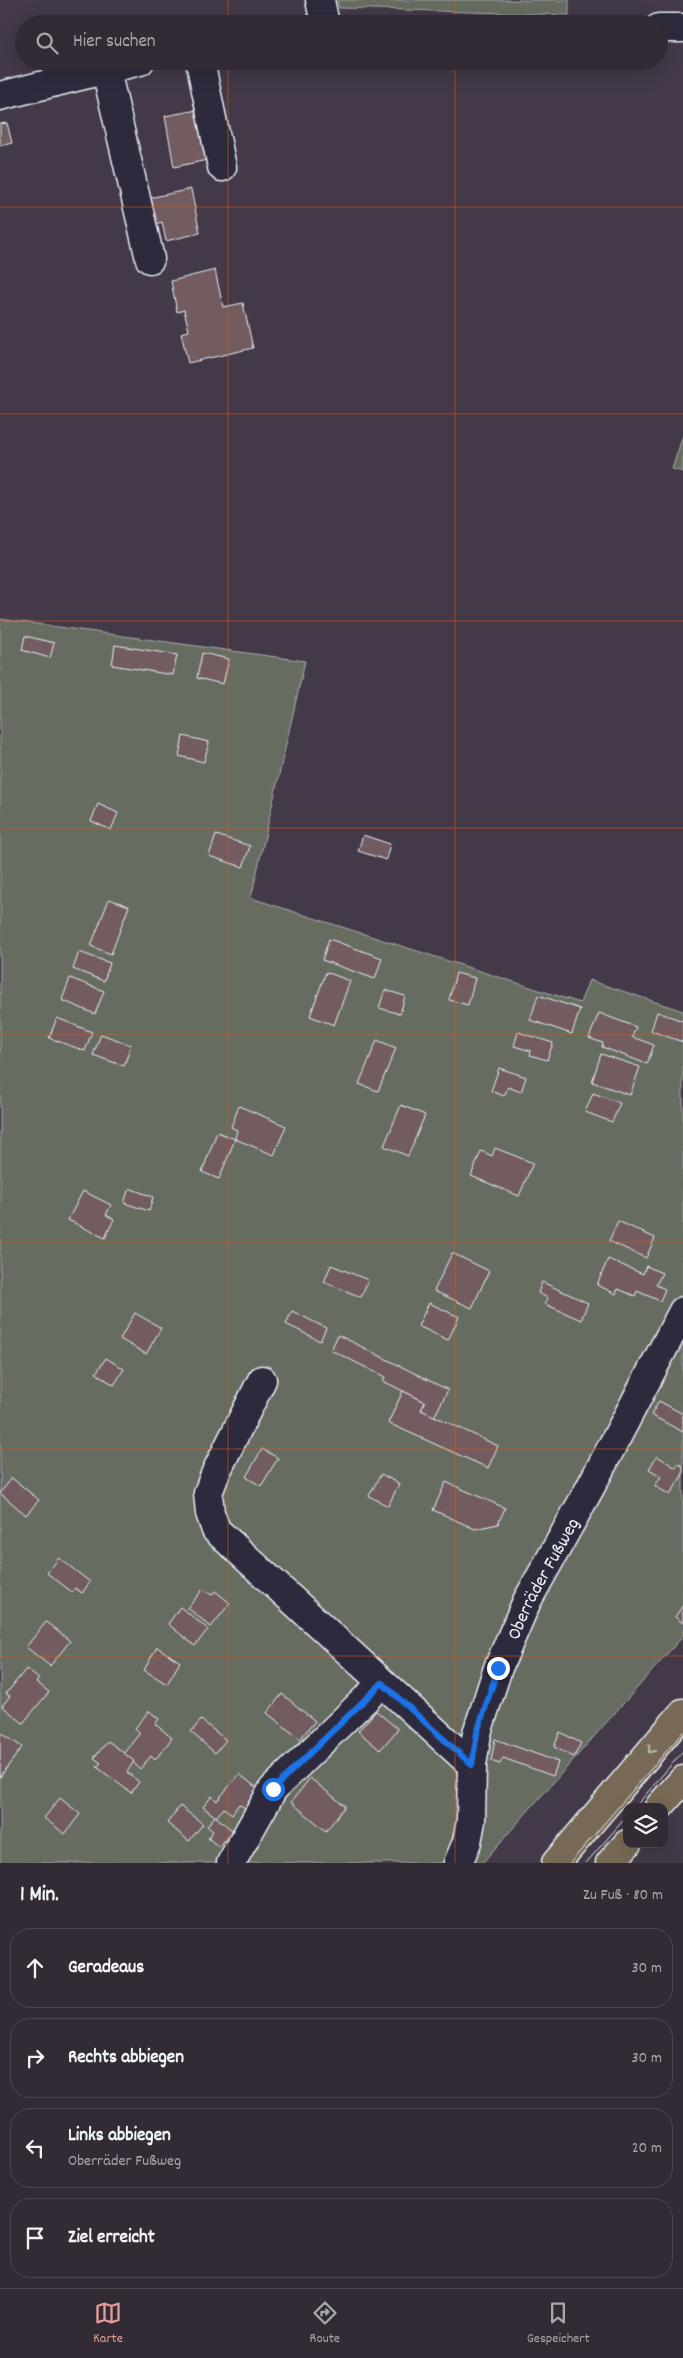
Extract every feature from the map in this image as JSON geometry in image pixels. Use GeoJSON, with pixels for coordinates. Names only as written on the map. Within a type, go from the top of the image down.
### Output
{"type":"FeatureCollection","features":[{"type":"Feature","properties":{"kind":"main road"},"geometry":{"type":"LineString","coordinates":[[556,1863],[683,1713]]}},
{"type":"Feature","properties":{"kind":"main road"},"geometry":{"type":"LineString","coordinates":[[663,1803],[683,1780]]}},
{"type":"Feature","properties":{"kind":"main road"},"geometry":{"type":"LineString","coordinates":[[610,1863],[623,1848]]}},
{"type":"Feature","properties":{"kind":"lane"},"geometry":{"type":"LineString","coordinates":[[320,0],[323,15]]}},
{"type":"Feature","properties":{"kind":"lane"},"geometry":{"type":"LineString","coordinates":[[668,28],[683,28]]}},
{"type":"Feature","properties":{"kind":"lane"},"geometry":{"type":"LineString","coordinates":[[0,96],[106,70],[150,260]]}},
{"type":"Feature","properties":{"kind":"lane"},"geometry":{"type":"LineString","coordinates":[[202,70],[222,167]]}},
{"type":"Feature","properties":{"kind":"lane","name":"Oberräder Fußweg"},"geometry":{"type":"LineString","coordinates":[[458,1863],[467,1842],[471,1821],[472,1765],[477,1733],[498,1668],[527,1601],[590,1488],[683,1311]]}},
{"type":"Feature","properties":{"kind":"lane"},"geometry":{"type":"LineString","coordinates":[[262,1380],[216,1472],[208,1493],[210,1512],[216,1530],[472,1765]]}},
{"type":"Feature","properties":{"kind":"lane"},"geometry":{"type":"LineString","coordinates":[[231,1863],[273,1789],[382,1683]]}},
{"type":"Feature","properties":{"kind":"green space"},"geometry":{"type":"Polygon","coordinates":[[[337,0],[569,0],[569,15],[339,8],[337,0]]]}},
{"type":"Feature","properties":{"kind":"green space"},"geometry":{"type":"Polygon","coordinates":[[[683,435],[683,472],[672,469],[683,435]]]}},
{"type":"Feature","properties":{"kind":"green space"},"geometry":{"type":"Polygon","coordinates":[[[0,619],[305,661],[251,898],[580,1003],[589,980],[683,1011],[683,1636],[482,1863],[0,1863],[0,619]]]}},
{"type":"Feature","properties":{"kind":"building"},"geometry":{"type":"Polygon","coordinates":[[[197,110],[212,159],[174,167],[165,116],[197,110]]]}},
{"type":"Feature","properties":{"kind":"building"},"geometry":{"type":"Polygon","coordinates":[[[7,123],[12,143],[0,146],[0,124],[7,123]]]}},
{"type":"Feature","properties":{"kind":"building"},"geometry":{"type":"Polygon","coordinates":[[[191,189],[200,233],[166,241],[162,222],[155,224],[149,198],[191,189]]]}},
{"type":"Feature","properties":{"kind":"building"},"geometry":{"type":"Polygon","coordinates":[[[215,270],[223,307],[243,303],[253,348],[188,363],[181,333],[189,331],[184,310],[177,312],[171,281],[215,270]]]}},
{"type":"Feature","properties":{"kind":"building"},"geometry":{"type":"Polygon","coordinates":[[[25,636],[54,643],[50,658],[22,650],[25,636]]]}},
{"type":"Feature","properties":{"kind":"building"},"geometry":{"type":"Polygon","coordinates":[[[115,645],[177,655],[173,675],[112,665],[115,645]]]}},
{"type":"Feature","properties":{"kind":"building"},"geometry":{"type":"Polygon","coordinates":[[[202,653],[229,659],[223,684],[197,678],[202,653]]]}},
{"type":"Feature","properties":{"kind":"building"},"geometry":{"type":"Polygon","coordinates":[[[183,736],[209,742],[204,762],[179,756],[183,736]]]}},
{"type":"Feature","properties":{"kind":"building"},"geometry":{"type":"Polygon","coordinates":[[[98,804],[118,813],[111,830],[91,821],[98,804]]]}},
{"type":"Feature","properties":{"kind":"building"},"geometry":{"type":"Polygon","coordinates":[[[216,835],[250,846],[243,867],[209,856],[216,835]]]}},
{"type":"Feature","properties":{"kind":"building"},"geometry":{"type":"Polygon","coordinates":[[[363,835],[390,844],[386,860],[358,851],[363,835]]]}},
{"type":"Feature","properties":{"kind":"building"},"geometry":{"type":"Polygon","coordinates":[[[109,899],[129,906],[111,954],[91,946],[109,899]]]}},
{"type":"Feature","properties":{"kind":"building"},"geometry":{"type":"Polygon","coordinates":[[[329,939],[382,958],[375,979],[322,960],[329,939]]]}},
{"type":"Feature","properties":{"kind":"building"},"geometry":{"type":"Polygon","coordinates":[[[79,952],[110,963],[104,981],[73,969],[79,952]]]}},
{"type":"Feature","properties":{"kind":"building"},"geometry":{"type":"Polygon","coordinates":[[[326,972],[350,981],[334,1025],[310,1016],[326,972]]]}},
{"type":"Feature","properties":{"kind":"building"},"geometry":{"type":"Polygon","coordinates":[[[456,973],[475,978],[468,1005],[449,1000],[456,973]]]}},
{"type":"Feature","properties":{"kind":"building"},"geometry":{"type":"Polygon","coordinates":[[[70,978],[104,991],[95,1014],[62,1000],[70,978]]]}},
{"type":"Feature","properties":{"kind":"building"},"geometry":{"type":"Polygon","coordinates":[[[385,990],[405,996],[400,1014],[379,1008],[385,990]]]}},
{"type":"Feature","properties":{"kind":"building"},"geometry":{"type":"Polygon","coordinates":[[[538,995],[580,1009],[572,1034],[530,1020],[538,995]]]}},
{"type":"Feature","properties":{"kind":"building"},"geometry":{"type":"Polygon","coordinates":[[[657,1012],[683,1021],[683,1042],[651,1031],[657,1012]]]}},
{"type":"Feature","properties":{"kind":"building"},"geometry":{"type":"Polygon","coordinates":[[[599,1013],[636,1027],[632,1037],[654,1045],[647,1064],[602,1047],[603,1043],[589,1038],[599,1013]]]}},
{"type":"Feature","properties":{"kind":"building"},"geometry":{"type":"Polygon","coordinates":[[[57,1018],[92,1032],[85,1051],[49,1038],[57,1018]]]}},
{"type":"Feature","properties":{"kind":"building"},"geometry":{"type":"Polygon","coordinates":[[[518,1032],[553,1043],[547,1060],[530,1055],[531,1051],[514,1046],[518,1032]]]}},
{"type":"Feature","properties":{"kind":"building"},"geometry":{"type":"Polygon","coordinates":[[[101,1034],[131,1045],[124,1066],[93,1055],[101,1034]]]}},
{"type":"Feature","properties":{"kind":"building"},"geometry":{"type":"Polygon","coordinates":[[[377,1040],[396,1048],[378,1091],[359,1084],[377,1040]]]}},
{"type":"Feature","properties":{"kind":"building"},"geometry":{"type":"Polygon","coordinates":[[[601,1054],[640,1067],[630,1095],[592,1082],[601,1054]]]}},
{"type":"Feature","properties":{"kind":"building"},"geometry":{"type":"Polygon","coordinates":[[[499,1068],[526,1077],[521,1092],[508,1087],[504,1096],[491,1091],[499,1068]]]}},
{"type":"Feature","properties":{"kind":"building"},"geometry":{"type":"Polygon","coordinates":[[[593,1093],[620,1103],[612,1122],[585,1112],[593,1093]]]}},
{"type":"Feature","properties":{"kind":"building"},"geometry":{"type":"Polygon","coordinates":[[[401,1105],[425,1115],[408,1156],[384,1146],[401,1105]]]}},
{"type":"Feature","properties":{"kind":"building"},"geometry":{"type":"Polygon","coordinates":[[[239,1106],[286,1126],[274,1155],[235,1139],[237,1130],[231,1127],[239,1106]]]}},
{"type":"Feature","properties":{"kind":"building"},"geometry":{"type":"Polygon","coordinates":[[[217,1132],[235,1139],[219,1179],[202,1172],[217,1132]]]}},
{"type":"Feature","properties":{"kind":"building"},"geometry":{"type":"Polygon","coordinates":[[[495,1148],[533,1163],[519,1196],[471,1176],[481,1151],[492,1156],[495,1148]]]}},
{"type":"Feature","properties":{"kind":"building"},"geometry":{"type":"Polygon","coordinates":[[[129,1188],[153,1197],[149,1211],[124,1203],[129,1188]]]}},
{"type":"Feature","properties":{"kind":"building"},"geometry":{"type":"Polygon","coordinates":[[[83,1191],[111,1205],[106,1215],[114,1219],[105,1238],[68,1220],[83,1191]]]}},
{"type":"Feature","properties":{"kind":"building"},"geometry":{"type":"Polygon","coordinates":[[[618,1221],[655,1238],[646,1258],[609,1241],[618,1221]]]}},
{"type":"Feature","properties":{"kind":"building"},"geometry":{"type":"Polygon","coordinates":[[[452,1253],[489,1271],[472,1308],[434,1291],[452,1253]]]}},
{"type":"Feature","properties":{"kind":"building"},"geometry":{"type":"Polygon","coordinates":[[[608,1259],[643,1274],[646,1266],[662,1273],[656,1285],[665,1289],[660,1301],[637,1291],[635,1296],[618,1289],[616,1294],[597,1285],[608,1259]]]}},
{"type":"Feature","properties":{"kind":"building"},"geometry":{"type":"Polygon","coordinates":[[[331,1265],[368,1280],[361,1297],[324,1282],[331,1265]]]}},
{"type":"Feature","properties":{"kind":"building"},"geometry":{"type":"Polygon","coordinates":[[[542,1282],[588,1303],[581,1320],[545,1304],[548,1298],[538,1293],[542,1282]]]}},
{"type":"Feature","properties":{"kind":"building"},"geometry":{"type":"Polygon","coordinates":[[[429,1303],[459,1317],[448,1340],[418,1326],[429,1303]]]}},
{"type":"Feature","properties":{"kind":"building"},"geometry":{"type":"Polygon","coordinates":[[[292,1311],[326,1328],[320,1341],[286,1324],[292,1311]]]}},
{"type":"Feature","properties":{"kind":"building"},"geometry":{"type":"Polygon","coordinates":[[[135,1313],[161,1328],[146,1354],[120,1339],[135,1313]]]}},
{"type":"Feature","properties":{"kind":"building"},"geometry":{"type":"Polygon","coordinates":[[[338,1335],[448,1390],[434,1417],[421,1410],[425,1402],[383,1381],[385,1377],[331,1350],[338,1335]]]}},
{"type":"Feature","properties":{"kind":"building"},"geometry":{"type":"Polygon","coordinates":[[[106,1358],[124,1369],[114,1385],[96,1373],[106,1358]]]}},
{"type":"Feature","properties":{"kind":"building"},"geometry":{"type":"Polygon","coordinates":[[[403,1391],[425,1402],[421,1410],[498,1446],[488,1468],[388,1423],[403,1391]]]}},
{"type":"Feature","properties":{"kind":"building"},"geometry":{"type":"Polygon","coordinates":[[[659,1401],[683,1414],[683,1432],[651,1415],[659,1401]]]}},
{"type":"Feature","properties":{"kind":"building"},"geometry":{"type":"Polygon","coordinates":[[[262,1449],[278,1458],[261,1486],[246,1477],[262,1449]]]}},
{"type":"Feature","properties":{"kind":"building"},"geometry":{"type":"Polygon","coordinates":[[[657,1456],[676,1468],[678,1464],[683,1466],[683,1474],[670,1495],[655,1486],[661,1476],[649,1469],[657,1456]]]}},
{"type":"Feature","properties":{"kind":"building"},"geometry":{"type":"Polygon","coordinates":[[[381,1474],[399,1484],[388,1506],[369,1496],[381,1474]]]}},
{"type":"Feature","properties":{"kind":"building"},"geometry":{"type":"Polygon","coordinates":[[[12,1478],[39,1500],[26,1515],[0,1493],[12,1478]]]}},
{"type":"Feature","properties":{"kind":"building"},"geometry":{"type":"Polygon","coordinates":[[[446,1482],[505,1508],[498,1524],[475,1529],[433,1510],[446,1482]]]}},
{"type":"Feature","properties":{"kind":"building"},"geometry":{"type":"Polygon","coordinates":[[[59,1558],[90,1582],[82,1593],[75,1588],[72,1592],[47,1573],[59,1558]]]}},
{"type":"Feature","properties":{"kind":"building"},"geometry":{"type":"Polygon","coordinates":[[[203,1589],[212,1595],[215,1591],[230,1603],[211,1627],[188,1608],[203,1589]]]}},
{"type":"Feature","properties":{"kind":"building"},"geometry":{"type":"Polygon","coordinates":[[[683,1605],[683,1623],[675,1617],[683,1605]]]}},
{"type":"Feature","properties":{"kind":"building"},"geometry":{"type":"Polygon","coordinates":[[[180,1607],[208,1629],[195,1646],[168,1624],[180,1607]]]}},
{"type":"Feature","properties":{"kind":"building"},"geometry":{"type":"Polygon","coordinates":[[[46,1622],[70,1641],[50,1666],[26,1647],[46,1622]]]}},
{"type":"Feature","properties":{"kind":"building"},"geometry":{"type":"Polygon","coordinates":[[[157,1647],[180,1662],[167,1684],[144,1670],[157,1647]]]}},
{"type":"Feature","properties":{"kind":"building"},"geometry":{"type":"Polygon","coordinates":[[[26,1669],[39,1679],[36,1682],[49,1692],[23,1723],[2,1706],[10,1696],[6,1694],[26,1669]]]}},
{"type":"Feature","properties":{"kind":"building"},"geometry":{"type":"Polygon","coordinates":[[[282,1694],[315,1721],[300,1739],[267,1713],[282,1694]]]}},
{"type":"Feature","properties":{"kind":"building"},"geometry":{"type":"Polygon","coordinates":[[[149,1711],[159,1719],[155,1724],[172,1738],[155,1760],[151,1756],[140,1769],[124,1753],[140,1733],[135,1728],[149,1711]]]}},
{"type":"Feature","properties":{"kind":"building"},"geometry":{"type":"Polygon","coordinates":[[[376,1711],[398,1729],[380,1750],[358,1731],[376,1711]]]}},
{"type":"Feature","properties":{"kind":"building"},"geometry":{"type":"Polygon","coordinates":[[[201,1720],[226,1740],[215,1753],[191,1732],[201,1720]]]}},
{"type":"Feature","properties":{"kind":"building"},"geometry":{"type":"Polygon","coordinates":[[[0,1732],[22,1747],[0,1777],[0,1732]]]}},
{"type":"Feature","properties":{"kind":"building"},"geometry":{"type":"Polygon","coordinates":[[[560,1732],[581,1743],[574,1757],[554,1747],[560,1732]]]}},
{"type":"Feature","properties":{"kind":"building"},"geometry":{"type":"Polygon","coordinates":[[[495,1739],[558,1762],[553,1776],[503,1758],[500,1764],[491,1761],[495,1739]]]}},
{"type":"Feature","properties":{"kind":"building"},"geometry":{"type":"Polygon","coordinates":[[[108,1741],[134,1761],[127,1772],[139,1782],[131,1793],[97,1767],[101,1763],[94,1758],[108,1741]]]}},
{"type":"Feature","properties":{"kind":"building"},"geometry":{"type":"Polygon","coordinates":[[[239,1774],[261,1791],[246,1809],[239,1804],[232,1814],[224,1808],[216,1817],[203,1807],[212,1796],[217,1801],[239,1774]]]}},
{"type":"Feature","properties":{"kind":"building"},"geometry":{"type":"Polygon","coordinates":[[[310,1778],[345,1806],[326,1831],[291,1802],[310,1778]]]}},
{"type":"Feature","properties":{"kind":"building"},"geometry":{"type":"Polygon","coordinates":[[[60,1798],[80,1814],[65,1834],[44,1818],[60,1798]]]}},
{"type":"Feature","properties":{"kind":"building"},"geometry":{"type":"Polygon","coordinates":[[[180,1806],[203,1824],[189,1841],[167,1823],[180,1806]]]}},
{"type":"Feature","properties":{"kind":"building"},"geometry":{"type":"Polygon","coordinates":[[[215,1816],[233,1831],[219,1847],[208,1838],[213,1831],[207,1826],[215,1816]]]}},
{"type":"Feature","properties":{"kind":"tram line"},"geometry":{"type":"LineString","coordinates":[[570,1863],[683,1732]]}},
{"type":"Feature","properties":{"kind":"tram line"},"geometry":{"type":"LineString","coordinates":[[638,1803],[683,1751]]}},
{"type":"Feature","properties":{"kind":"tram line"},"geometry":{"type":"LineString","coordinates":[[586,1863],[623,1821]]}},
{"type":"Feature","properties":{"kind":"route"},"geometry":{"type":"LineString","coordinates":[[273,1789],[382,1683],[472,1765],[477,1733],[498,1668]]}}]}
